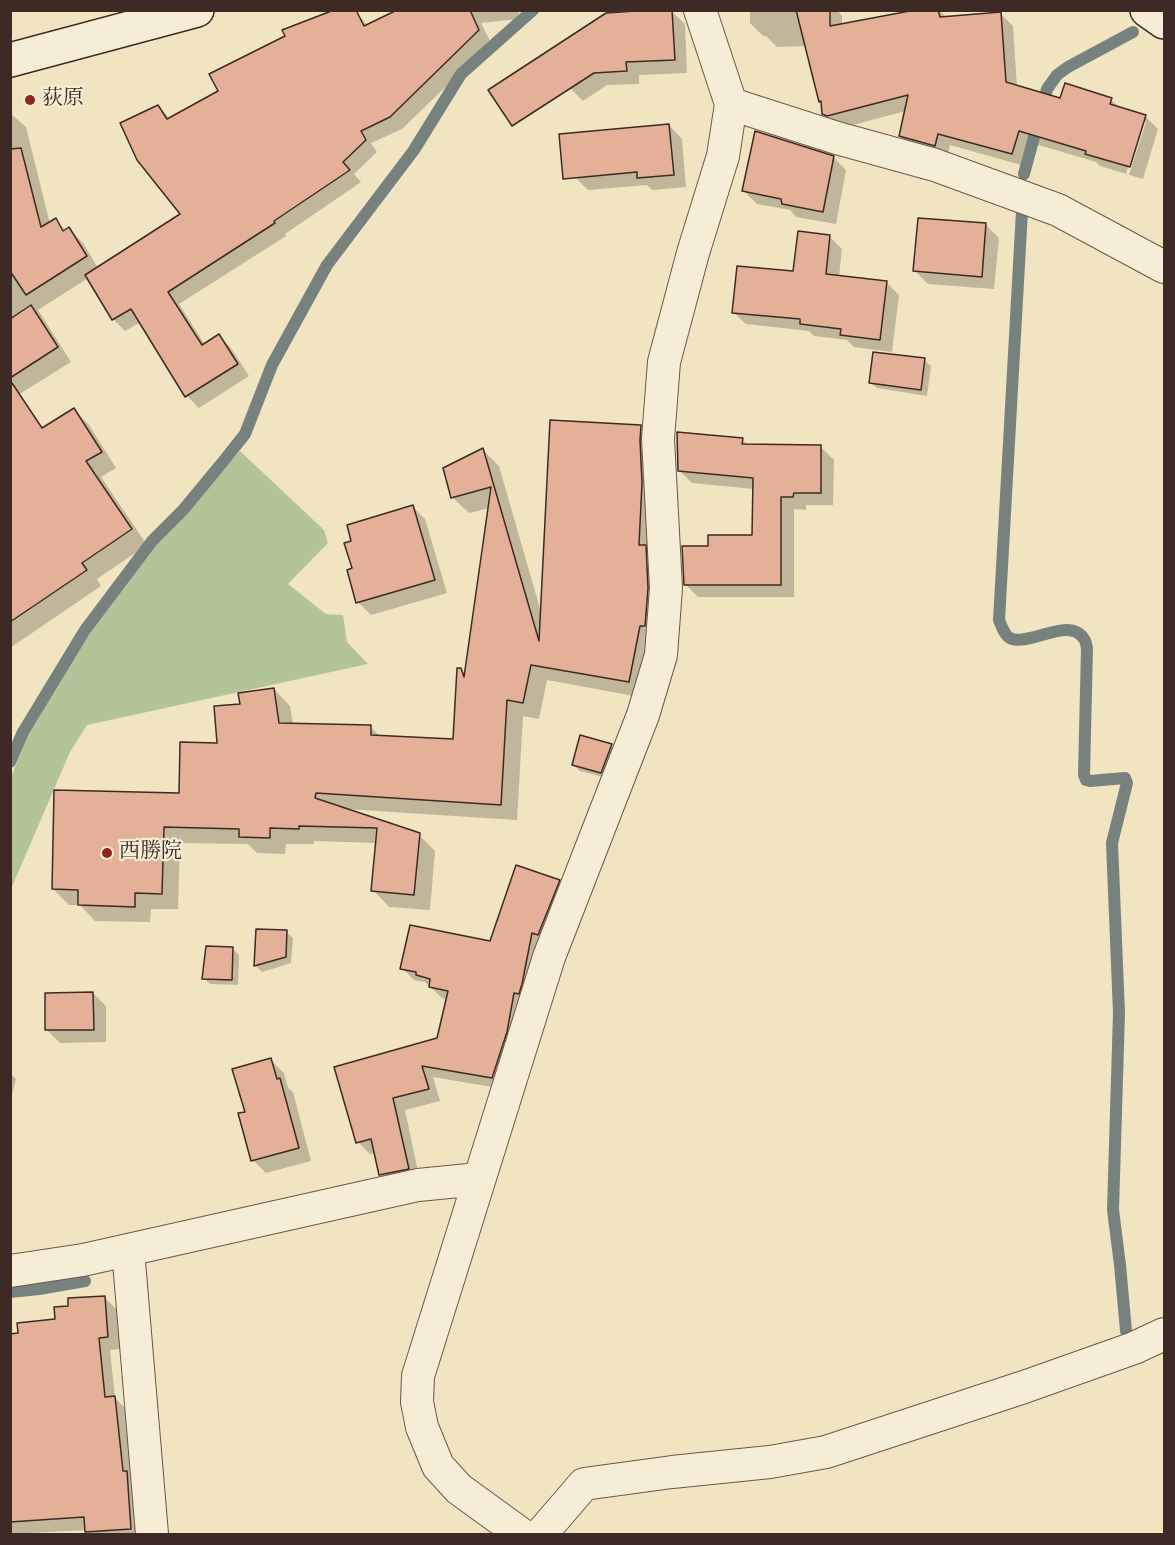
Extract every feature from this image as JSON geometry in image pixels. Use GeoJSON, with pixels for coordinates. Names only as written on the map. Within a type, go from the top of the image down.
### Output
{"type":"FeatureCollection","features":[{"type":"Feature","properties":{"kind":"main road"},"geometry":{"type":"LineString","coordinates":[[10,60],[197,10]]}},
{"type":"Feature","properties":{"kind":"main road"},"geometry":{"type":"LineString","coordinates":[[1147,10],[1164,22]]}},
{"type":"Feature","properties":{"kind":"street"},"geometry":{"type":"LineString","coordinates":[[521,1534],[459,1489],[438,1466],[422,1428],[417,1402],[418,1376],[549,957],[643,715],[661,655],[666,588],[658,439],[664,362],[693,253],[723,156],[731,104],[700,10]]}},
{"type":"Feature","properties":{"kind":"street"},"geometry":{"type":"LineString","coordinates":[[731,104],[837,138],[935,165],[1058,210],[1164,267]]}},
{"type":"Feature","properties":{"kind":"street"},"geometry":{"type":"LineString","coordinates":[[10,1271],[83,1260],[418,1185],[479,1179]]}},
{"type":"Feature","properties":{"kind":"street"},"geometry":{"type":"LineString","coordinates":[[128,1250],[152,1534]]}},
{"type":"Feature","properties":{"kind":"street"},"geometry":{"type":"LineString","coordinates":[[541,1534],[584,1484],[770,1462],[826,1452],[1023,1387],[1134,1348],[1164,1335]]}},
{"type":"Feature","properties":{"kind":"green space"},"geometry":{"type":"Polygon","coordinates":[[[240,451],[324,530],[328,543],[288,584],[326,614],[343,615],[347,642],[368,664],[87,725],[70,752],[11,889],[11,777],[29,732],[92,630],[151,550],[240,451]]]}},
{"type":"Feature","properties":{"kind":"building"},"geometry":{"type":"Polygon","coordinates":[[[334,10],[356,10],[364,26],[397,10],[470,10],[479,30],[390,117],[361,131],[366,140],[343,162],[350,170],[274,221],[275,223],[168,292],[202,345],[219,334],[238,364],[185,397],[131,309],[112,320],[85,275],[180,214],[137,160],[120,123],[158,105],[167,119],[218,91],[209,74],[285,36],[282,30],[334,10]]]}},
{"type":"Feature","properties":{"kind":"building"},"geometry":{"type":"Polygon","coordinates":[[[672,10],[675,60],[626,62],[627,71],[594,73],[512,126],[488,90],[606,13],[672,10]]]}},
{"type":"Feature","properties":{"kind":"building"},"geometry":{"type":"Polygon","coordinates":[[[796,10],[830,10],[830,26],[915,10],[938,10],[940,17],[1001,12],[1006,82],[1060,98],[1065,83],[1112,98],[1110,104],[1146,115],[1130,167],[1019,131],[1012,154],[938,134],[935,146],[899,136],[908,95],[827,116],[822,114],[821,101],[819,102],[796,10]]]}},
{"type":"Feature","properties":{"kind":"building"},"geometry":{"type":"Polygon","coordinates":[[[669,124],[674,175],[637,178],[637,172],[563,179],[559,134],[669,124]]]}},
{"type":"Feature","properties":{"kind":"building"},"geometry":{"type":"Polygon","coordinates":[[[755,131],[834,156],[823,212],[782,204],[781,199],[742,191],[755,131]]]}},
{"type":"Feature","properties":{"kind":"building"},"geometry":{"type":"Polygon","coordinates":[[[21,148],[41,227],[56,218],[63,231],[69,227],[87,256],[26,295],[10,271],[10,149],[21,148]]]}},
{"type":"Feature","properties":{"kind":"building"},"geometry":{"type":"Polygon","coordinates":[[[918,218],[986,223],[982,277],[913,271],[918,218]]]}},
{"type":"Feature","properties":{"kind":"building"},"geometry":{"type":"Polygon","coordinates":[[[798,231],[830,235],[826,274],[887,281],[880,340],[840,335],[841,329],[800,324],[800,319],[732,313],[737,266],[793,271],[798,231]]]}},
{"type":"Feature","properties":{"kind":"building"},"geometry":{"type":"Polygon","coordinates":[[[31,305],[58,347],[10,378],[10,319],[31,305]]]}},
{"type":"Feature","properties":{"kind":"building"},"geometry":{"type":"Polygon","coordinates":[[[873,352],[925,358],[921,390],[869,383],[873,352]]]}},
{"type":"Feature","properties":{"kind":"building"},"geometry":{"type":"Polygon","coordinates":[[[10,380],[42,428],[74,408],[102,452],[86,461],[132,529],[82,563],[87,570],[10,622],[10,380]]]}},
{"type":"Feature","properties":{"kind":"building"},"geometry":{"type":"Polygon","coordinates":[[[550,420],[641,425],[642,483],[639,545],[646,545],[648,588],[645,626],[640,626],[629,682],[531,665],[523,703],[507,700],[501,805],[316,793],[315,798],[420,833],[414,895],[371,891],[377,828],[299,826],[299,829],[270,828],[270,838],[239,837],[239,829],[164,827],[162,894],[135,893],[135,907],[78,905],[78,890],[52,889],[54,790],[179,793],[180,742],[217,743],[214,706],[240,704],[238,693],[274,688],[279,723],[371,725],[371,735],[453,739],[457,668],[461,668],[464,677],[491,487],[451,498],[443,468],[483,448],[539,641],[550,420]]]}},
{"type":"Feature","properties":{"kind":"building"},"geometry":{"type":"Polygon","coordinates":[[[677,432],[743,438],[742,444],[821,445],[821,493],[794,493],[793,497],[781,497],[781,585],[684,585],[682,546],[708,546],[708,535],[752,535],[753,478],[678,471],[677,432]]]}},
{"type":"Feature","properties":{"kind":"building"},"geometry":{"type":"Polygon","coordinates":[[[413,505],[435,580],[356,603],[347,570],[352,568],[344,543],[351,541],[347,525],[413,505]]]}},
{"type":"Feature","properties":{"kind":"building"},"geometry":{"type":"Polygon","coordinates":[[[580,735],[612,744],[601,773],[572,765],[580,735]]]}},
{"type":"Feature","properties":{"kind":"building"},"geometry":{"type":"Polygon","coordinates":[[[516,865],[560,880],[538,935],[532,933],[522,984],[519,994],[514,993],[507,1032],[492,1078],[422,1066],[429,1089],[393,1098],[409,1169],[379,1175],[371,1139],[356,1143],[334,1067],[437,1038],[448,991],[429,987],[430,979],[416,975],[416,972],[400,969],[410,925],[490,941],[516,865]]]}},
{"type":"Feature","properties":{"kind":"building"},"geometry":{"type":"Polygon","coordinates":[[[256,929],[287,930],[286,957],[254,966],[256,929]]]}},
{"type":"Feature","properties":{"kind":"building"},"geometry":{"type":"Polygon","coordinates":[[[206,946],[233,947],[232,980],[202,979],[206,946]]]}},
{"type":"Feature","properties":{"kind":"building"},"geometry":{"type":"Polygon","coordinates":[[[93,992],[94,1030],[45,1030],[45,993],[93,992]]]}},
{"type":"Feature","properties":{"kind":"building"},"geometry":{"type":"Polygon","coordinates":[[[271,1058],[277,1079],[280,1078],[299,1148],[251,1161],[238,1113],[245,1112],[232,1069],[271,1058]]]}},
{"type":"Feature","properties":{"kind":"building"},"geometry":{"type":"Polygon","coordinates":[[[105,1296],[108,1337],[99,1338],[105,1397],[115,1396],[123,1471],[127,1471],[131,1529],[85,1532],[84,1517],[10,1522],[10,1334],[18,1333],[17,1323],[55,1319],[54,1307],[68,1306],[68,1298],[105,1296]]]}},
{"type":"Feature","properties":{"kind":"waterway"},"geometry":{"type":"LineString","coordinates":[[10,762],[23,732],[85,630],[152,541],[183,510],[245,434],[272,365],[327,265],[414,150],[461,74],[533,10]]}},
{"type":"Feature","properties":{"kind":"waterway"},"geometry":{"type":"LineString","coordinates":[[1024,174],[1047,89],[1057,75],[1133,32]]}},
{"type":"Feature","properties":{"kind":"waterway"},"geometry":{"type":"LineString","coordinates":[[1022,211],[999,620],[1006,634],[1012,639],[1020,640],[1060,630],[1070,630],[1078,633],[1085,640],[1087,648],[1084,775],[1086,780],[1090,781],[1125,778],[1127,783],[1112,843],[1119,1013],[1113,1210],[1126,1331]]}},
{"type":"Feature","properties":{"kind":"waterway"},"geometry":{"type":"LineString","coordinates":[[10,1292],[85,1281]]}},
{"type":"Feature","properties":{"kind":"place","name":"荻原"},"geometry":{"type":"Point","coordinates":[30,100]}},
{"type":"Feature","properties":{"kind":"place","name":"西勝院"},"geometry":{"type":"Point","coordinates":[107,853]}}]}
